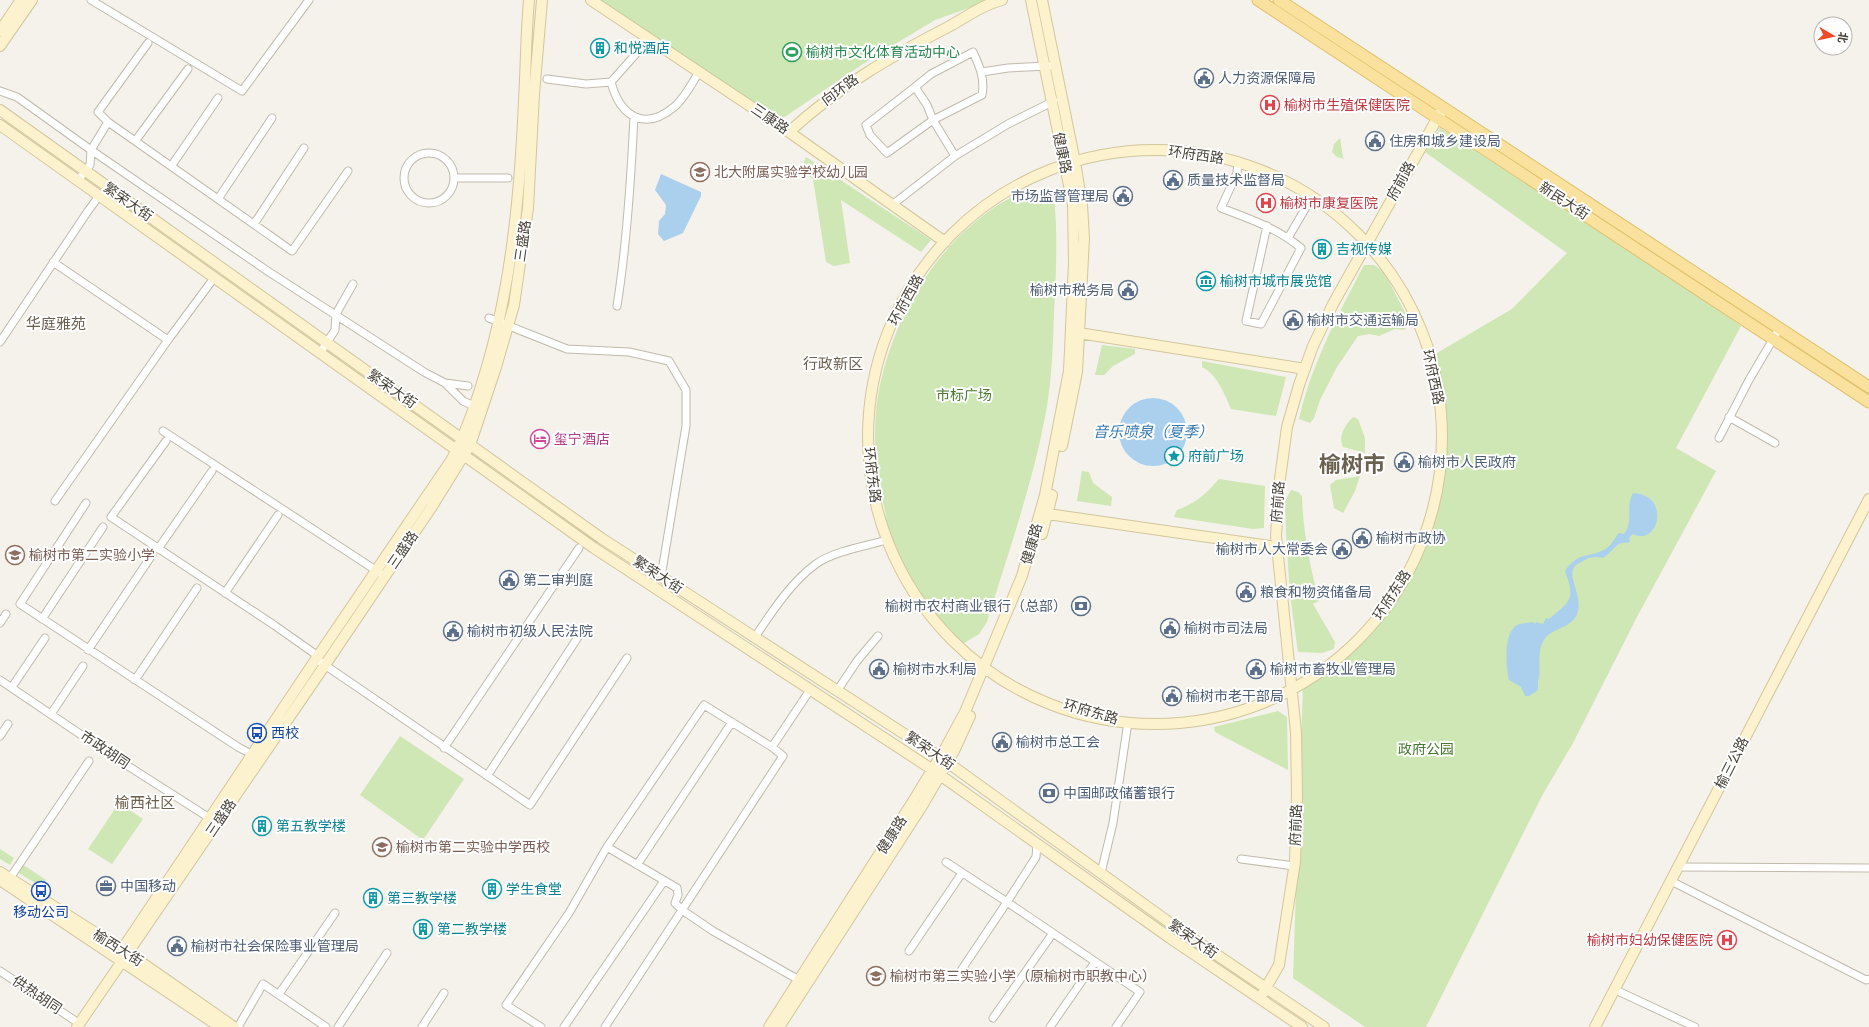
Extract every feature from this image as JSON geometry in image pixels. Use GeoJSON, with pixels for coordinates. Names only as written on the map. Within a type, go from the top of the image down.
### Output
{"type":"FeatureCollection","features":[{"type":"Feature","properties":{"kind":"main road"},"geometry":{"type":"LineString","coordinates":[[0,31],[21,0]]}},
{"type":"Feature","properties":{"kind":"main road"},"geometry":{"type":"LineString","coordinates":[[0,46],[32,0]]}},
{"type":"Feature","properties":{"kind":"main road"},"geometry":{"type":"LineString","coordinates":[[504,323],[518,193],[529,0]]}},
{"type":"Feature","properties":{"kind":"main road","name":"三盛路"},"geometry":{"type":"LineString","coordinates":[[74,1025],[325,665],[381,574],[461,453],[466,442],[504,323],[528,208],[534,94],[542,0]]}},
{"type":"Feature","properties":{"kind":"main road","name":"三康路"},"geometry":{"type":"LineString","coordinates":[[592,0],[789,132],[945,242]]}},
{"type":"Feature","properties":{"kind":"main road","name":"向环路"},"geometry":{"type":"LineString","coordinates":[[789,132],[816,107],[859,76],[916,43],[1002,0]]}},
{"type":"Feature","properties":{"kind":"main road","name":"健康路"},"geometry":{"type":"LineString","coordinates":[[986,671],[1022,576],[1046,495],[1069,371],[1074,263],[1073,205],[1031,0]]}},
{"type":"Feature","properties":{"kind":"main road","name":"健康路"},"geometry":{"type":"LineString","coordinates":[[769,1027],[944,760],[965,712],[986,671],[1028,576],[1048,514],[1077,372],[1084,238],[1082,205],[1075,162],[1042,0]]}},
{"type":"Feature","properties":{"kind":"main road","name":"新民大街"},"geometry":{"type":"LineString","coordinates":[[1258,0],[1869,402]]}},
{"type":"Feature","properties":{"kind":"main road","name":"新民大街"},"geometry":{"type":"LineString","coordinates":[[1279,0],[1869,387]]}},
{"type":"Feature","properties":{"kind":"main road","name":"府前路"},"geometry":{"type":"LineString","coordinates":[[1259,999],[1279,965],[1294,866],[1297,794],[1292,691],[1276,529],[1282,454],[1287,427],[1305,369],[1333,304],[1436,117],[1443,108]]}},
{"type":"Feature","properties":{"kind":"main road","name":"繁荣大街"},"geometry":{"type":"LineString","coordinates":[[0,110],[601,538],[944,760],[1177,928],[1324,1027]]}},
{"type":"Feature","properties":{"kind":"main road","name":"繁荣大街"},"geometry":{"type":"LineString","coordinates":[[0,125],[594,548],[936,772],[1170,938],[1302,1027]]}},
{"type":"Feature","properties":{"kind":"main road","name":"环府西路"},"geometry":{"type":"LineString","coordinates":[[875,375],[885,341],[899,308],[917,277],[960,226],[995,199],[1036,176],[1064,165],[1114,153],[1154,150],[1194,153],[1238,163],[1270,174],[1312,197],[1338,216],[1367,244],[1392,275],[1412,310],[1429,354],[1437,386],[1442,425],[1441,466],[1434,505]]}},
{"type":"Feature","properties":{"kind":"main road","name":"三盛路"},"geometry":{"type":"LineString","coordinates":[[466,442],[474,406],[504,323]]}},
{"type":"Feature","properties":{"kind":"main road"},"geometry":{"type":"LineString","coordinates":[[1079,333],[1305,369]]}},
{"type":"Feature","properties":{"kind":"main road","name":"环府东路"},"geometry":{"type":"LineString","coordinates":[[875,375],[869,411],[868,447],[871,483],[879,518],[887,540],[907,584],[927,614],[950,641],[986,671],[1005,683],[1023,690],[1128,722],[1161,724],[1211,718],[1261,705],[1292,691],[1326,670],[1356,643],[1383,613],[1405,580],[1422,543],[1434,505]]}},
{"type":"Feature","properties":{"kind":"main road","name":"榆三公路"},"geometry":{"type":"LineString","coordinates":[[1682,867],[1869,499]]}},
{"type":"Feature","properties":{"kind":"main road"},"geometry":{"type":"LineString","coordinates":[[1048,514],[1277,547]]}},
{"type":"Feature","properties":{"kind":"main road","name":"榆三公路"},"geometry":{"type":"LineString","coordinates":[[1595,1027],[1674,882],[1869,514]]}},
{"type":"Feature","properties":{"kind":"main road","name":"三盛路"},"geometry":{"type":"LineString","coordinates":[[122,956],[317,657],[381,574]]}},
{"type":"Feature","properties":{"kind":"main road","name":"健康路"},"geometry":{"type":"LineString","coordinates":[[779,1027],[936,772]]}},
{"type":"Feature","properties":{"kind":"main road","name":"榆西大街"},"geometry":{"type":"LineString","coordinates":[[0,872],[5,879],[234,1027]]}},
{"type":"Feature","properties":{"kind":"main road","name":"榆三公路"},"geometry":{"type":"LineString","coordinates":[[1602,1027],[1674,882]]}},
{"type":"Feature","properties":{"kind":"main road","name":"榆西大街"},"geometry":{"type":"LineString","coordinates":[[122,956],[220,1027]]}},
{"type":"Feature","properties":{"kind":"street"},"geometry":{"type":"LineString","coordinates":[[91,0],[242,91],[309,0]]}},
{"type":"Feature","properties":{"kind":"street"},"geometry":{"type":"LineString","coordinates":[[547,79],[586,84],[611,82],[635,55],[648,37]]}},
{"type":"Feature","properties":{"kind":"street"},"geometry":{"type":"LineString","coordinates":[[148,43],[98,112],[108,122],[172,165],[292,251],[348,171]]}},
{"type":"Feature","properties":{"kind":"street"},"geometry":{"type":"LineString","coordinates":[[974,52],[982,72],[982,95],[933,120],[887,153],[870,135],[866,124],[916,88],[931,74],[974,52]]}},
{"type":"Feature","properties":{"kind":"street"},"geometry":{"type":"LineString","coordinates":[[982,72],[1008,68],[1055,65]]}},
{"type":"Feature","properties":{"kind":"street"},"geometry":{"type":"LineString","coordinates":[[136,140],[188,68]]}},
{"type":"Feature","properties":{"kind":"street"},"geometry":{"type":"LineString","coordinates":[[611,82],[615,97],[625,110],[634,116],[655,119],[675,107],[699,72]]}},
{"type":"Feature","properties":{"kind":"street"},"geometry":{"type":"LineString","coordinates":[[916,88],[927,105],[933,120],[954,156]]}},
{"type":"Feature","properties":{"kind":"street"},"geometry":{"type":"LineString","coordinates":[[0,91],[17,97],[91,150],[269,272],[445,383],[463,401],[474,406]]}},
{"type":"Feature","properties":{"kind":"street"},"geometry":{"type":"LineString","coordinates":[[172,165],[218,98]]}},
{"type":"Feature","properties":{"kind":"street"},"geometry":{"type":"LineString","coordinates":[[892,205],[954,156],[1008,124],[1062,98]]}},
{"type":"Feature","properties":{"kind":"street"},"geometry":{"type":"LineString","coordinates":[[617,306],[627,235],[634,116]]}},
{"type":"Feature","properties":{"kind":"street"},"geometry":{"type":"LineString","coordinates":[[218,199],[272,118]]}},
{"type":"Feature","properties":{"kind":"street"},"geometry":{"type":"LineString","coordinates":[[78,180],[90,165],[91,150],[108,122]]}},
{"type":"Feature","properties":{"kind":"street"},"geometry":{"type":"LineString","coordinates":[[254,224],[304,148]]}},
{"type":"Feature","properties":{"kind":"street"},"geometry":{"type":"LineString","coordinates":[[429,152],[444,157],[450,162],[455,178],[453,187],[442,200],[433,203],[424,203],[416,200],[410,194],[404,178],[408,163],[414,158],[429,152]]}},
{"type":"Feature","properties":{"kind":"street"},"geometry":{"type":"LineString","coordinates":[[1238,163],[1237,173],[1221,208],[1267,226],[1288,238],[1301,248],[1261,324],[1246,321],[1267,226]]}},
{"type":"Feature","properties":{"kind":"street"},"geometry":{"type":"LineString","coordinates":[[455,178],[508,178]]}},
{"type":"Feature","properties":{"kind":"street"},"geometry":{"type":"LineString","coordinates":[[0,342],[52,262],[99,196]]}},
{"type":"Feature","properties":{"kind":"street"},"geometry":{"type":"LineString","coordinates":[[1288,238],[1312,197]]}},
{"type":"Feature","properties":{"kind":"street"},"geometry":{"type":"LineString","coordinates":[[52,262],[168,340]]}},
{"type":"Feature","properties":{"kind":"street"},"geometry":{"type":"LineString","coordinates":[[55,501],[168,340],[214,278]]}},
{"type":"Feature","properties":{"kind":"street"},"geometry":{"type":"LineString","coordinates":[[320,353],[335,330],[336,314],[353,284]]}},
{"type":"Feature","properties":{"kind":"street"},"geometry":{"type":"LineString","coordinates":[[489,318],[567,349],[629,352],[668,361],[686,390],[686,426],[661,577]]}},
{"type":"Feature","properties":{"kind":"street"},"geometry":{"type":"LineString","coordinates":[[1718,438],[1729,416],[1780,329]]}},
{"type":"Feature","properties":{"kind":"street"},"geometry":{"type":"LineString","coordinates":[[445,383],[468,386]]}},
{"type":"Feature","properties":{"kind":"street"},"geometry":{"type":"LineString","coordinates":[[1729,416],[1775,443]]}},
{"type":"Feature","properties":{"kind":"street"},"geometry":{"type":"LineString","coordinates":[[163,431],[381,574]]}},
{"type":"Feature","properties":{"kind":"street"},"geometry":{"type":"LineString","coordinates":[[166,440],[111,517],[226,593],[317,657],[325,665],[444,748],[530,805],[627,658]]}},
{"type":"Feature","properties":{"kind":"street"},"geometry":{"type":"LineString","coordinates":[[158,549],[212,472]]}},
{"type":"Feature","properties":{"kind":"street"},"geometry":{"type":"LineString","coordinates":[[86,503],[20,604],[238,748],[253,754]]}},
{"type":"Feature","properties":{"kind":"street"},"geometry":{"type":"LineString","coordinates":[[226,593],[278,515]]}},
{"type":"Feature","properties":{"kind":"street"},"geometry":{"type":"LineString","coordinates":[[42,619],[103,527]]}},
{"type":"Feature","properties":{"kind":"street"},"geometry":{"type":"LineString","coordinates":[[755,638],[774,609],[817,564],[836,555],[887,540]]}},
{"type":"Feature","properties":{"kind":"street"},"geometry":{"type":"LineString","coordinates":[[444,748],[579,548]]}},
{"type":"Feature","properties":{"kind":"street"},"geometry":{"type":"LineString","coordinates":[[88,650],[152,555]]}},
{"type":"Feature","properties":{"kind":"street"},"geometry":{"type":"LineString","coordinates":[[135,680],[197,588]]}},
{"type":"Feature","properties":{"kind":"street"},"geometry":{"type":"LineString","coordinates":[[0,623],[6,614]]}},
{"type":"Feature","properties":{"kind":"street"},"geometry":{"type":"LineString","coordinates":[[487,776],[582,631]]}},
{"type":"Feature","properties":{"kind":"street"},"geometry":{"type":"LineString","coordinates":[[837,690],[857,660],[878,636]]}},
{"type":"Feature","properties":{"kind":"street"},"geometry":{"type":"LineString","coordinates":[[12,687],[45,638]]}},
{"type":"Feature","properties":{"kind":"street"},"geometry":{"type":"LineString","coordinates":[[51,714],[83,666]]}},
{"type":"Feature","properties":{"kind":"street","name":"市政胡同"},"geometry":{"type":"LineString","coordinates":[[0,680],[114,757],[211,819]]}},
{"type":"Feature","properties":{"kind":"street"},"geometry":{"type":"LineString","coordinates":[[772,747],[810,690]]}},
{"type":"Feature","properties":{"kind":"street"},"geometry":{"type":"LineString","coordinates":[[541,1027],[506,1005],[569,913],[607,847],[704,705],[772,747],[783,756],[605,1027]]}},
{"type":"Feature","properties":{"kind":"street"},"geometry":{"type":"LineString","coordinates":[[637,865],[732,722]]}},
{"type":"Feature","properties":{"kind":"street"},"geometry":{"type":"LineString","coordinates":[[1101,873],[1113,823],[1128,722]]}},
{"type":"Feature","properties":{"kind":"street"},"geometry":{"type":"LineString","coordinates":[[0,736],[8,724]]}},
{"type":"Feature","properties":{"kind":"street"},"geometry":{"type":"LineString","coordinates":[[5,879],[88,761]]}},
{"type":"Feature","properties":{"kind":"street"},"geometry":{"type":"LineString","coordinates":[[956,978],[1036,857],[1037,844]]}},
{"type":"Feature","properties":{"kind":"street"},"geometry":{"type":"LineString","coordinates":[[607,847],[678,888],[678,895],[675,903],[682,910],[713,931],[799,980]]}},
{"type":"Feature","properties":{"kind":"street"},"geometry":{"type":"LineString","coordinates":[[1241,859],[1294,866]]}},
{"type":"Feature","properties":{"kind":"street"},"geometry":{"type":"LineString","coordinates":[[946,862],[1140,992],[1116,1027]]}},
{"type":"Feature","properties":{"kind":"street"},"geometry":{"type":"LineString","coordinates":[[1682,867],[1869,868]]}},
{"type":"Feature","properties":{"kind":"street"},"geometry":{"type":"LineString","coordinates":[[909,951],[962,873]]}},
{"type":"Feature","properties":{"kind":"street"},"geometry":{"type":"LineString","coordinates":[[564,1027],[664,881]]}},
{"type":"Feature","properties":{"kind":"street"},"geometry":{"type":"LineString","coordinates":[[1674,882],[1866,980],[1869,979]]}},
{"type":"Feature","properties":{"kind":"street"},"geometry":{"type":"LineString","coordinates":[[279,994],[335,913]]}},
{"type":"Feature","properties":{"kind":"street"},"geometry":{"type":"LineString","coordinates":[[993,1018],[1053,933]]}},
{"type":"Feature","properties":{"kind":"street"},"geometry":{"type":"LineString","coordinates":[[338,1027],[387,953]]}},
{"type":"Feature","properties":{"kind":"street"},"geometry":{"type":"LineString","coordinates":[[1050,1027],[1095,962]]}},
{"type":"Feature","properties":{"kind":"street","name":"供热胡同"},"geometry":{"type":"LineString","coordinates":[[0,970],[74,1025]]}},
{"type":"Feature","properties":{"kind":"street"},"geometry":{"type":"LineString","coordinates":[[238,1027],[263,984],[326,1027]]}},
{"type":"Feature","properties":{"kind":"street"},"geometry":{"type":"LineString","coordinates":[[1620,992],[1695,1027]]}},
{"type":"Feature","properties":{"kind":"street"},"geometry":{"type":"LineString","coordinates":[[422,1027],[444,993]]}},
{"type":"Feature","properties":{"kind":"green space","name":"榆树市文化体育活动中心"},"geometry":{"type":"Polygon","coordinates":[[[601,0],[991,0],[935,20],[872,58],[780,120],[601,0]]]}},
{"type":"Feature","properties":{"kind":"green space","name":"政府公园"},"geometry":{"type":"Polygon","coordinates":[[[1440,128],[1666,274],[1741,326],[1676,448],[1716,471],[1638,615],[1573,743],[1543,794],[1426,1027],[1365,1027],[1293,978],[1303,686],[1331,664],[1357,640],[1380,614],[1400,586],[1416,555],[1428,523],[1437,489],[1441,453],[1437,384],[1437,353],[1512,309],[1567,253],[1425,152],[1440,128]]]}},
{"type":"Feature","properties":{"kind":"green space"},"geometry":{"type":"Polygon","coordinates":[[[1340,138],[1344,159],[1337,157],[1332,152],[1334,144],[1340,138]]]}},
{"type":"Feature","properties":{"kind":"green space"},"geometry":{"type":"Polygon","coordinates":[[[806,157],[931,240],[921,252],[841,200],[850,263],[834,266],[826,262],[813,179],[801,170],[806,157]]]}},
{"type":"Feature","properties":{"kind":"green space","name":"市标广场"},"geometry":{"type":"Polygon","coordinates":[[[1044,189],[1054,197],[1056,269],[1050,387],[1041,439],[1027,491],[987,622],[979,634],[958,647],[939,627],[915,595],[901,571],[888,542],[886,534],[886,516],[878,480],[875,446],[876,411],[881,380],[890,348],[903,317],[919,288],[938,260],[960,236],[985,214],[1016,195],[1044,189]]]}},
{"type":"Feature","properties":{"kind":"green space"},"geometry":{"type":"Polygon","coordinates":[[[1364,265],[1374,265],[1384,272],[1411,324],[1404,330],[1395,329],[1379,336],[1369,334],[1358,336],[1337,367],[1320,400],[1314,418],[1310,423],[1299,419],[1304,398],[1318,359],[1335,321],[1364,265]]]}},
{"type":"Feature","properties":{"kind":"green space"},"geometry":{"type":"Polygon","coordinates":[[[1102,345],[1135,349],[1135,354],[1113,366],[1104,375],[1095,375],[1102,345]]]}},
{"type":"Feature","properties":{"kind":"green space"},"geometry":{"type":"Polygon","coordinates":[[[1202,361],[1286,377],[1276,416],[1231,409],[1216,380],[1207,370],[1202,367],[1202,361]]]}},
{"type":"Feature","properties":{"kind":"green space"},"geometry":{"type":"Polygon","coordinates":[[[1353,417],[1358,419],[1365,438],[1365,453],[1343,447],[1341,439],[1343,431],[1353,417]]]}},
{"type":"Feature","properties":{"kind":"green space"},"geometry":{"type":"Polygon","coordinates":[[[1082,471],[1089,472],[1093,483],[1112,497],[1111,506],[1077,501],[1082,471]]]}},
{"type":"Feature","properties":{"kind":"green space"},"geometry":{"type":"Polygon","coordinates":[[[1360,476],[1355,491],[1343,513],[1334,508],[1330,485],[1336,480],[1360,476]]]}},
{"type":"Feature","properties":{"kind":"green space"},"geometry":{"type":"Polygon","coordinates":[[[1219,479],[1265,486],[1264,528],[1253,529],[1174,517],[1177,510],[1200,498],[1219,479]]]}},
{"type":"Feature","properties":{"kind":"green space"},"geometry":{"type":"Polygon","coordinates":[[[1291,490],[1298,492],[1302,496],[1308,549],[1319,601],[1313,604],[1335,642],[1334,649],[1322,653],[1298,652],[1290,595],[1286,534],[1285,501],[1291,490]]]}},
{"type":"Feature","properties":{"kind":"green space"},"geometry":{"type":"Polygon","coordinates":[[[1278,711],[1287,717],[1288,770],[1215,732],[1214,727],[1278,711]]]}},
{"type":"Feature","properties":{"kind":"green space"},"geometry":{"type":"Polygon","coordinates":[[[400,736],[464,779],[423,840],[360,795],[400,736]]]}},
{"type":"Feature","properties":{"kind":"green space"},"geometry":{"type":"Polygon","coordinates":[[[119,803],[143,819],[112,864],[88,849],[119,803]]]}},
{"type":"Feature","properties":{"kind":"green space"},"geometry":{"type":"Polygon","coordinates":[[[0,849],[14,858],[10,865],[0,859],[0,849]]]}},
{"type":"Feature","properties":{"kind":"green space"},"geometry":{"type":"Polygon","coordinates":[[[22,864],[46,880],[42,887],[17,872],[22,864]]]}},
{"type":"Feature","properties":{"kind":"water"},"geometry":{"type":"Polygon","coordinates":[[[661,174],[701,192],[701,196],[683,233],[664,241],[658,234],[659,221],[665,214],[666,205],[655,190],[661,174]]]}},
{"type":"Feature","properties":{"kind":"water","name":"音乐喷泉（夏季）"},"geometry":{"type":"Polygon","coordinates":[[[1146,398],[1160,398],[1172,403],[1182,413],[1187,425],[1187,439],[1182,451],[1172,461],[1160,466],[1146,466],[1134,461],[1124,451],[1119,439],[1119,425],[1124,413],[1134,403],[1146,398]]]}},
{"type":"Feature","properties":{"kind":"water"},"geometry":{"type":"Polygon","coordinates":[[[1633,493],[1645,496],[1653,502],[1657,510],[1657,519],[1654,527],[1649,533],[1642,536],[1633,534],[1629,538],[1629,542],[1619,544],[1603,558],[1590,558],[1575,566],[1572,576],[1578,597],[1578,611],[1572,622],[1550,634],[1545,639],[1540,651],[1538,690],[1529,696],[1525,696],[1521,687],[1509,680],[1507,651],[1509,635],[1517,625],[1523,623],[1533,622],[1535,624],[1536,622],[1543,624],[1546,618],[1549,619],[1566,604],[1569,599],[1570,588],[1565,571],[1570,564],[1581,557],[1603,551],[1610,545],[1619,533],[1624,534],[1627,529],[1630,503],[1633,493]]]}},
{"type":"Feature","properties":{"kind":"place","name":"和悦酒店"},"geometry":{"type":"Point","coordinates":[600,48]}},
{"type":"Feature","properties":{"kind":"place","name":"榆树市文化体育活动中心"},"geometry":{"type":"Point","coordinates":[792,52]}},
{"type":"Feature","properties":{"kind":"place","name":"人力资源保障局"},"geometry":{"type":"Point","coordinates":[1204,78]}},
{"type":"Feature","properties":{"kind":"place","name":"榆树市生殖保健医院"},"geometry":{"type":"Point","coordinates":[1270,105]}},
{"type":"Feature","properties":{"kind":"place","name":"住房和城乡建设局"},"geometry":{"type":"Point","coordinates":[1375,141]}},
{"type":"Feature","properties":{"kind":"place","name":"北大附属实验学校幼儿园"},"geometry":{"type":"Point","coordinates":[700,172]}},
{"type":"Feature","properties":{"kind":"place","name":"质量技术监督局"},"geometry":{"type":"Point","coordinates":[1173,180]}},
{"type":"Feature","properties":{"kind":"place","name":"市场监督管理局"},"geometry":{"type":"Point","coordinates":[1123,196]}},
{"type":"Feature","properties":{"kind":"place","name":"榆树市康复医院"},"geometry":{"type":"Point","coordinates":[1266,203]}},
{"type":"Feature","properties":{"kind":"place","name":"吉视传媒"},"geometry":{"type":"Point","coordinates":[1322,249]}},
{"type":"Feature","properties":{"kind":"place","name":"榆树市城市展览馆"},"geometry":{"type":"Point","coordinates":[1206,281]}},
{"type":"Feature","properties":{"kind":"place","name":"榆树市税务局"},"geometry":{"type":"Point","coordinates":[1128,290]}},
{"type":"Feature","properties":{"kind":"place","name":"榆树市交通运输局"},"geometry":{"type":"Point","coordinates":[1293,320]}},
{"type":"Feature","properties":{"kind":"place","name":"玺宁酒店"},"geometry":{"type":"Point","coordinates":[540,439]}},
{"type":"Feature","properties":{"kind":"place","name":"府前广场"},"geometry":{"type":"Point","coordinates":[1174,456]}},
{"type":"Feature","properties":{"kind":"place","name":"榆树市人民政府"},"geometry":{"type":"Point","coordinates":[1404,462]}},
{"type":"Feature","properties":{"kind":"place","name":"榆树市政协"},"geometry":{"type":"Point","coordinates":[1362,538]}},
{"type":"Feature","properties":{"kind":"place","name":"榆树市人大常委会"},"geometry":{"type":"Point","coordinates":[1342,549]}},
{"type":"Feature","properties":{"kind":"place","name":"榆树市第二实验小学"},"geometry":{"type":"Point","coordinates":[15,555]}},
{"type":"Feature","properties":{"kind":"place","name":"第二审判庭"},"geometry":{"type":"Point","coordinates":[509,580]}},
{"type":"Feature","properties":{"kind":"place","name":"粮食和物资储备局"},"geometry":{"type":"Point","coordinates":[1246,592]}},
{"type":"Feature","properties":{"kind":"place","name":"榆树市农村商业银行（总部）"},"geometry":{"type":"Point","coordinates":[1081,606]}},
{"type":"Feature","properties":{"kind":"place","name":"榆树市司法局"},"geometry":{"type":"Point","coordinates":[1170,628]}},
{"type":"Feature","properties":{"kind":"place","name":"榆树市初级人民法院"},"geometry":{"type":"Point","coordinates":[453,631]}},
{"type":"Feature","properties":{"kind":"place","name":"榆树市水利局"},"geometry":{"type":"Point","coordinates":[879,669]}},
{"type":"Feature","properties":{"kind":"place","name":"榆树市畜牧业管理局"},"geometry":{"type":"Point","coordinates":[1256,669]}},
{"type":"Feature","properties":{"kind":"place","name":"榆树市老干部局"},"geometry":{"type":"Point","coordinates":[1172,696]}},
{"type":"Feature","properties":{"kind":"place","name":"西校"},"geometry":{"type":"Point","coordinates":[257,733]}},
{"type":"Feature","properties":{"kind":"place","name":"榆树市总工会"},"geometry":{"type":"Point","coordinates":[1002,742]}},
{"type":"Feature","properties":{"kind":"place","name":"中国邮政储蓄银行"},"geometry":{"type":"Point","coordinates":[1049,793]}},
{"type":"Feature","properties":{"kind":"place","name":"第五教学楼"},"geometry":{"type":"Point","coordinates":[262,826]}},
{"type":"Feature","properties":{"kind":"place","name":"榆树市第二实验中学西校"},"geometry":{"type":"Point","coordinates":[382,847]}},
{"type":"Feature","properties":{"kind":"place","name":"中国移动"},"geometry":{"type":"Point","coordinates":[106,886]}},
{"type":"Feature","properties":{"kind":"place","name":"学生食堂"},"geometry":{"type":"Point","coordinates":[492,889]}},
{"type":"Feature","properties":{"kind":"place","name":"移动公司"},"geometry":{"type":"Point","coordinates":[41,891]}},
{"type":"Feature","properties":{"kind":"place","name":"第三教学楼"},"geometry":{"type":"Point","coordinates":[373,898]}},
{"type":"Feature","properties":{"kind":"place","name":"第二教学楼"},"geometry":{"type":"Point","coordinates":[423,929]}},
{"type":"Feature","properties":{"kind":"place","name":"榆树市妇幼保健医院"},"geometry":{"type":"Point","coordinates":[1727,940]}},
{"type":"Feature","properties":{"kind":"place","name":"榆树市社会保险事业管理局"},"geometry":{"type":"Point","coordinates":[177,946]}},
{"type":"Feature","properties":{"kind":"place","name":"榆树市第三实验小学（原榆树市职教中心）"},"geometry":{"type":"Point","coordinates":[876,976]}},
{"type":"Feature","properties":{"kind":"district","name":"华庭雅苑"},"geometry":{"type":"Point","coordinates":[56,324]}},
{"type":"Feature","properties":{"kind":"district","name":"行政新区"},"geometry":{"type":"Point","coordinates":[833,364]}},
{"type":"Feature","properties":{"kind":"district","name":"榆树市"},"geometry":{"type":"Point","coordinates":[1352,464]}},
{"type":"Feature","properties":{"kind":"district","name":"榆西社区"},"geometry":{"type":"Point","coordinates":[145,803]}}]}
